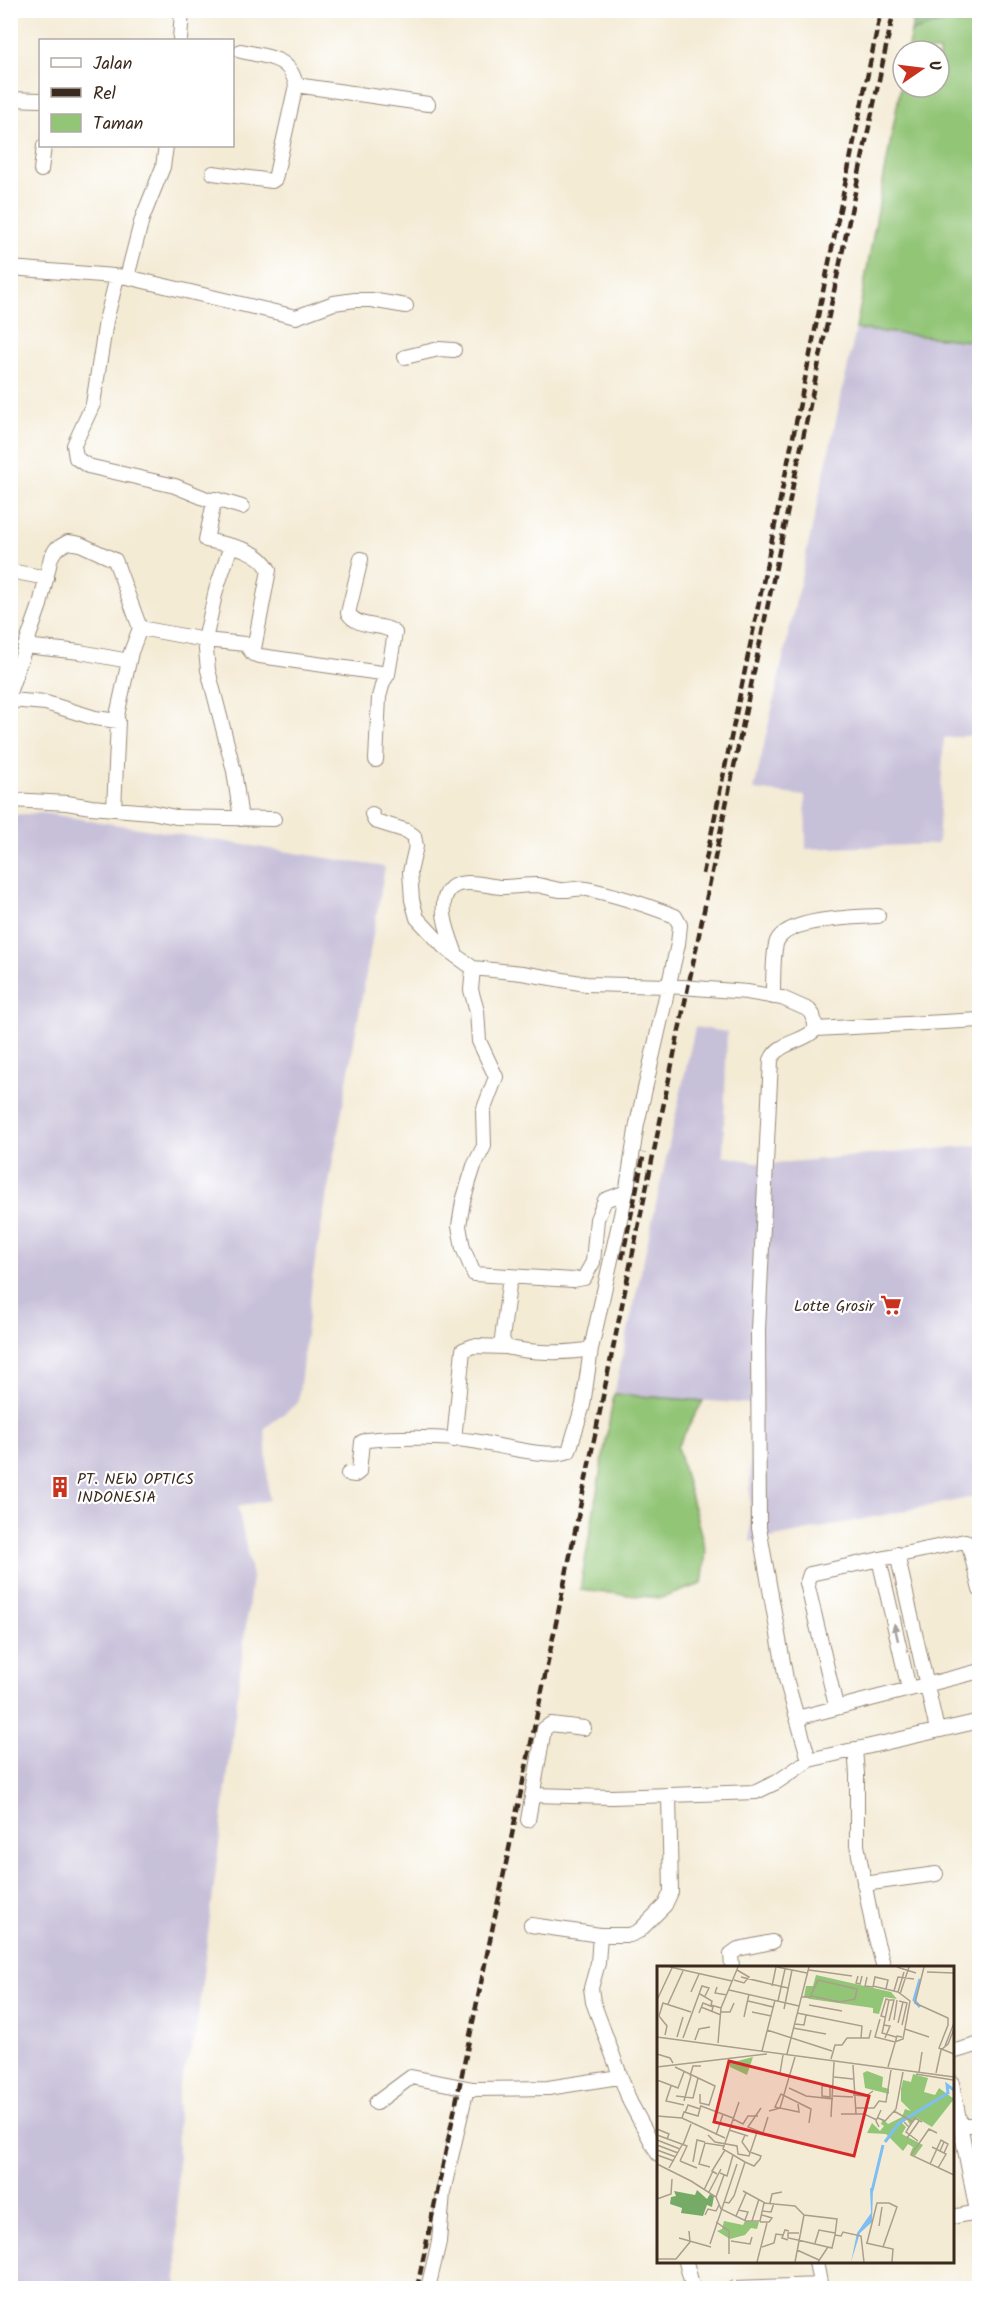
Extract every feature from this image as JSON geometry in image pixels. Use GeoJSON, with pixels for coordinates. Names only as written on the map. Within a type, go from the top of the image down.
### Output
{"type":"FeatureCollection","features":[{"type":"Feature","properties":{"kind":"street"},"geometry":{"type":"LineString","coordinates":[[180,39],[182,10]]}},
{"type":"Feature","properties":{"kind":"street"},"geometry":{"type":"LineString","coordinates":[[213,174],[272,181],[275,179],[296,85],[294,74],[280,60],[241,51]]}},
{"type":"Feature","properties":{"kind":"street"},"geometry":{"type":"LineString","coordinates":[[296,85],[428,104]]}},
{"type":"Feature","properties":{"kind":"street"},"geometry":{"type":"LineString","coordinates":[[10,99],[39,100]]}},
{"type":"Feature","properties":{"kind":"street"},"geometry":{"type":"LineString","coordinates":[[40,170],[44,147]]}},
{"type":"Feature","properties":{"kind":"street"},"geometry":{"type":"LineString","coordinates":[[166,147],[163,166],[106,321],[93,404],[74,446],[76,458],[88,466],[175,486],[214,502]]}},
{"type":"Feature","properties":{"kind":"street"},"geometry":{"type":"LineString","coordinates":[[10,268],[122,277],[296,317],[334,303],[355,300],[371,300],[406,306]]}},
{"type":"Feature","properties":{"kind":"street"},"geometry":{"type":"LineString","coordinates":[[405,357],[439,349],[454,350]]}},
{"type":"Feature","properties":{"kind":"street"},"geometry":{"type":"LineString","coordinates":[[242,507],[215,499],[206,540],[257,555],[269,570],[253,654]]}},
{"type":"Feature","properties":{"kind":"street"},"geometry":{"type":"LineString","coordinates":[[10,690],[14,666],[25,645],[40,605],[51,557],[62,543],[73,542],[109,557],[118,565],[140,628],[129,661],[116,720],[118,728],[114,809]]}},
{"type":"Feature","properties":{"kind":"street"},"geometry":{"type":"LineString","coordinates":[[231,546],[216,590],[205,640],[208,670],[234,771],[241,819]]}},
{"type":"Feature","properties":{"kind":"street"},"geometry":{"type":"LineString","coordinates":[[361,559],[348,613],[361,623],[394,631],[388,674],[383,682],[378,704],[376,760]]}},
{"type":"Feature","properties":{"kind":"street"},"geometry":{"type":"LineString","coordinates":[[10,571],[47,578]]}},
{"type":"Feature","properties":{"kind":"street"},"geometry":{"type":"LineString","coordinates":[[140,628],[205,640],[245,644],[253,654],[388,674]]}},
{"type":"Feature","properties":{"kind":"street"},"geometry":{"type":"LineString","coordinates":[[25,645],[129,661]]}},
{"type":"Feature","properties":{"kind":"street"},"geometry":{"type":"LineString","coordinates":[[10,700],[46,703],[95,718],[116,720]]}},
{"type":"Feature","properties":{"kind":"street"},"geometry":{"type":"LineString","coordinates":[[10,792],[12,800],[43,800],[176,817],[274,819]]}},
{"type":"Feature","properties":{"kind":"street"},"geometry":{"type":"LineString","coordinates":[[372,814],[375,821],[407,831],[414,837],[416,846],[410,872],[412,900],[417,918],[425,929],[473,968],[522,973],[586,984],[669,986],[747,992],[787,999],[809,1010],[813,1015],[816,1029]]}},
{"type":"Feature","properties":{"kind":"street"},"geometry":{"type":"LineString","coordinates":[[348,1474],[359,1472],[360,1447],[363,1441],[379,1439],[473,1441],[508,1449],[555,1453],[569,1451],[583,1405],[591,1349],[626,1192],[637,1124],[681,930],[675,916],[635,901],[585,888],[561,890],[537,885],[500,887],[477,884],[452,887],[446,896],[444,909],[446,927],[457,957]]}},
{"type":"Feature","properties":{"kind":"street"},"geometry":{"type":"LineString","coordinates":[[773,997],[776,943],[781,936],[800,926],[817,921],[878,916]]}},
{"type":"Feature","properties":{"kind":"street"},"geometry":{"type":"LineString","coordinates":[[473,968],[471,990],[477,1011],[479,1041],[495,1073],[495,1081],[483,1111],[484,1146],[474,1166],[463,1201],[459,1236],[474,1274],[573,1280],[584,1278],[593,1262],[598,1214],[605,1200],[626,1192]]}},
{"type":"Feature","properties":{"kind":"street"},"geometry":{"type":"LineString","coordinates":[[809,1760],[786,1679],[760,1544],[758,1330],[771,1060],[774,1054],[784,1046],[806,1038],[816,1029],[980,1020]]}},
{"type":"Feature","properties":{"kind":"street"},"geometry":{"type":"LineString","coordinates":[[506,1347],[502,1339],[510,1276]]}},
{"type":"Feature","properties":{"kind":"street"},"geometry":{"type":"LineString","coordinates":[[454,1440],[463,1350],[473,1346],[506,1347],[519,1350],[591,1349]]}},
{"type":"Feature","properties":{"kind":"street"},"geometry":{"type":"LineString","coordinates":[[836,1706],[807,1578],[810,1574],[897,1554],[968,1542],[980,1590]]}},
{"type":"Feature","properties":{"kind":"street"},"geometry":{"type":"LineString","coordinates":[[897,1554],[937,1730]]}},
{"type":"Feature","properties":{"kind":"street"},"geometry":{"type":"LineString","coordinates":[[879,1559],[909,1689]]}},
{"type":"Feature","properties":{"kind":"street"},"geometry":{"type":"LineString","coordinates":[[797,1718],[836,1706],[980,1671]]}},
{"type":"Feature","properties":{"kind":"street"},"geometry":{"type":"LineString","coordinates":[[532,1795],[577,1797],[756,1792],[777,1782],[809,1760],[980,1721]]}},
{"type":"Feature","properties":{"kind":"street"},"geometry":{"type":"LineString","coordinates":[[528,1820],[544,1729],[551,1724],[584,1728]]}},
{"type":"Feature","properties":{"kind":"street"},"geometry":{"type":"LineString","coordinates":[[855,1749],[856,1839],[873,1928],[883,1966]]}},
{"type":"Feature","properties":{"kind":"street"},"geometry":{"type":"LineString","coordinates":[[531,1924],[600,1935],[623,1935],[635,1933],[665,1905],[670,1892],[669,1795]]}},
{"type":"Feature","properties":{"kind":"street"},"geometry":{"type":"LineString","coordinates":[[864,1884],[936,1874]]}},
{"type":"Feature","properties":{"kind":"street"},"geometry":{"type":"LineString","coordinates":[[600,1935],[598,1963],[591,1994],[619,2077],[657,2152]]}},
{"type":"Feature","properties":{"kind":"street"},"geometry":{"type":"LineString","coordinates":[[732,1966],[731,1954],[738,1949],[772,1942]]}},
{"type":"Feature","properties":{"kind":"street"},"geometry":{"type":"LineString","coordinates":[[954,2051],[980,2044]]}},
{"type":"Feature","properties":{"kind":"street"},"geometry":{"type":"LineString","coordinates":[[376,2103],[411,2077],[467,2088],[548,2088],[619,2077]]}},
{"type":"Feature","properties":{"kind":"street"},"geometry":{"type":"LineString","coordinates":[[428,2289],[439,2242],[443,2192],[467,2088]]}},
{"type":"Feature","properties":{"kind":"street"},"geometry":{"type":"LineString","coordinates":[[954,2092],[980,2227]]}},
{"type":"Feature","properties":{"kind":"street"},"geometry":{"type":"LineString","coordinates":[[962,2126],[980,2125]]}},
{"type":"Feature","properties":{"kind":"street"},"geometry":{"type":"LineString","coordinates":[[954,2217],[977,2212]]}},
{"type":"Feature","properties":{"kind":"street"},"geometry":{"type":"LineString","coordinates":[[686,2263],[693,2289]]}},
{"type":"Feature","properties":{"kind":"street"},"geometry":{"type":"LineString","coordinates":[[735,2289],[821,2287],[816,2263]]}},
{"type":"Feature","properties":{"kind":"shaded area"},"geometry":{"type":"Polygon","coordinates":[[[856,329],[979,342],[979,735],[944,738],[938,844],[806,849],[805,796],[754,790],[856,329]]]}},
{"type":"Feature","properties":{"kind":"shaded area"},"geometry":{"type":"Polygon","coordinates":[[[43,813],[385,867],[313,1274],[298,1403],[265,1428],[269,1500],[238,1507],[252,1577],[195,2040],[178,2089],[177,2288],[11,2288],[10,815],[43,813]]]}},
{"type":"Feature","properties":{"kind":"shaded area"},"geometry":{"type":"Polygon","coordinates":[[[695,1027],[727,1032],[723,1156],[767,1164],[979,1145],[979,1496],[750,1542],[750,1404],[614,1394],[695,1027]]]}},
{"type":"Feature","properties":{"kind":"green space"},"geometry":{"type":"Polygon","coordinates":[[[915,11],[979,11],[979,48],[968,15],[911,32],[915,11]]]}},
{"type":"Feature","properties":{"kind":"green space"},"geometry":{"type":"Polygon","coordinates":[[[968,15],[980,48],[979,342],[856,329],[898,99],[951,99],[951,39],[910,39],[911,32],[968,15]]]}},
{"type":"Feature","properties":{"kind":"green space"},"geometry":{"type":"Polygon","coordinates":[[[614,1394],[703,1401],[677,1447],[706,1552],[702,1584],[661,1598],[580,1590],[614,1394]]]}},
{"type":"Feature","properties":{"kind":"railway"},"geometry":{"type":"LineString","coordinates":[[703,874],[881,10]]}},
{"type":"Feature","properties":{"kind":"railway"},"geometry":{"type":"LineString","coordinates":[[417,2288],[773,579],[894,10]]}},
{"type":"Feature","properties":{"kind":"railway"},"geometry":{"type":"LineString","coordinates":[[622,1259],[644,1153]]}},
{"type":"Feature","properties":{"kind":"place","name":"Lotte Grosir"},"geometry":{"type":"Point","coordinates":[891,1305]}},
{"type":"Feature","properties":{"kind":"place","name":"PT. NEW OPTICS INDONESIA"},"geometry":{"type":"Point","coordinates":[60,1487]}}]}
